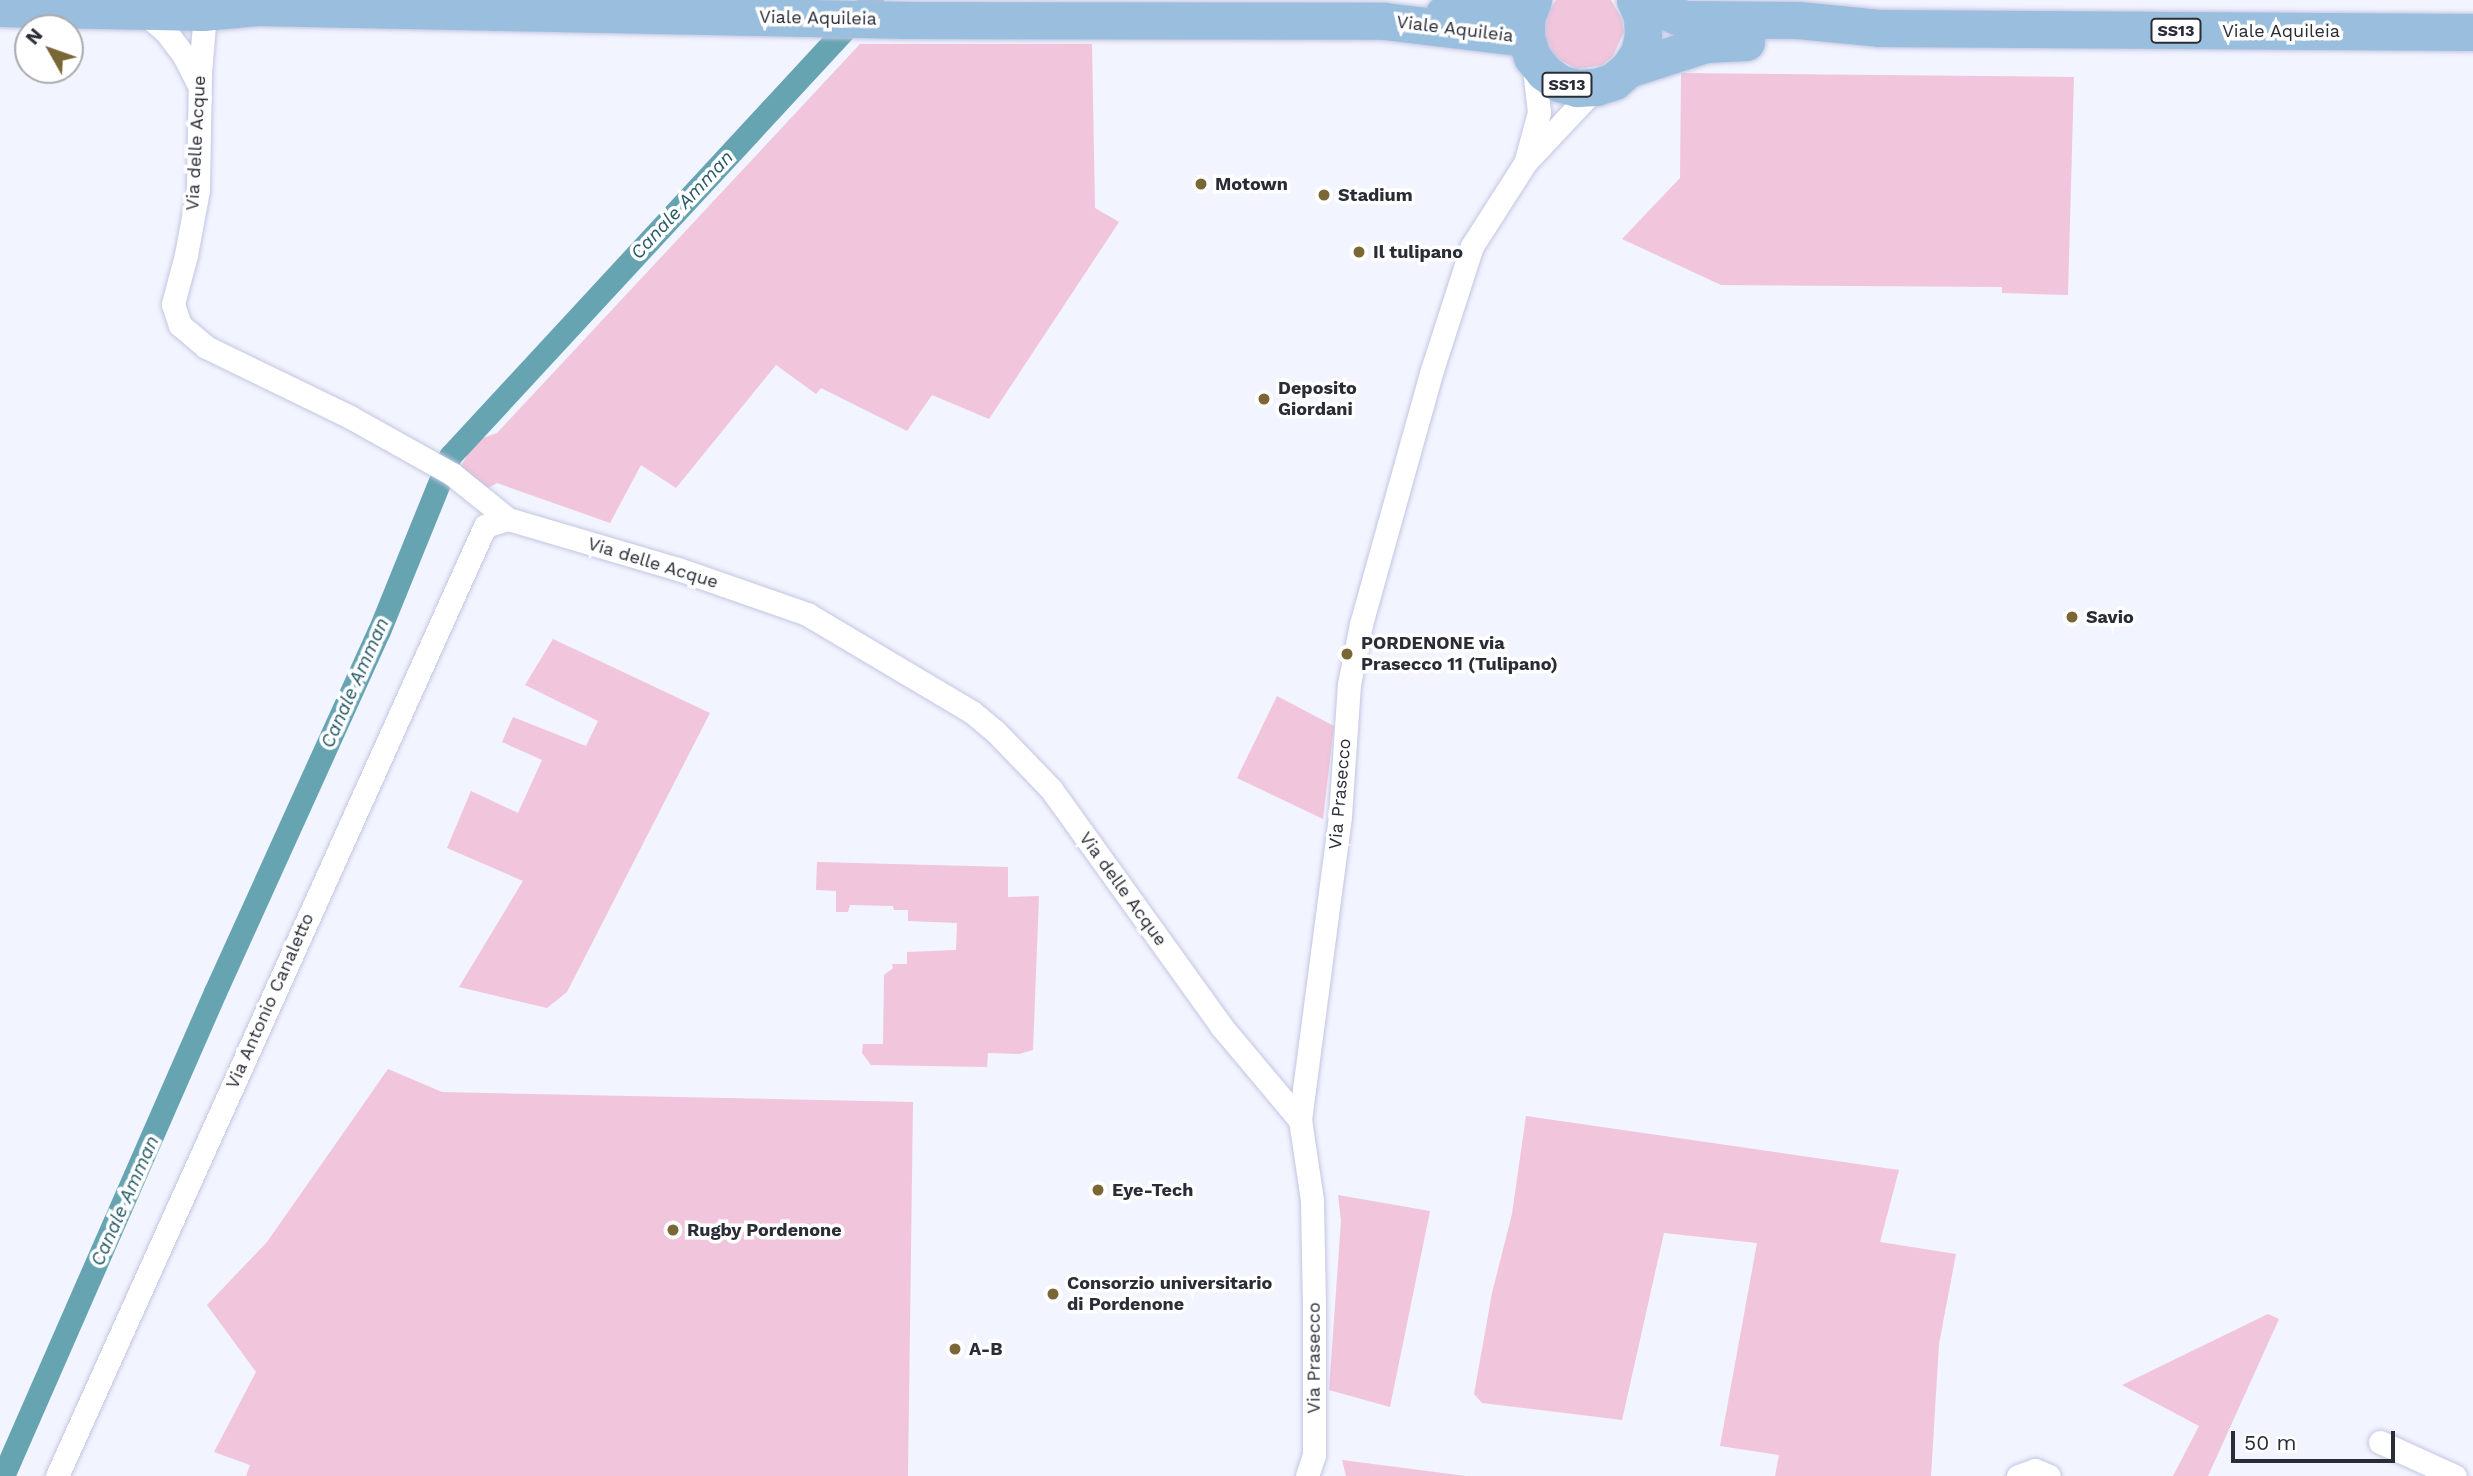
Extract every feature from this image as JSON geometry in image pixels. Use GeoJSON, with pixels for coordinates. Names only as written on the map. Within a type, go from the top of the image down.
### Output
{"type":"FeatureCollection","features":[{"type":"Feature","properties":{"kind":"main road","name":"Viale Aquileia"},"geometry":{"type":"LineString","coordinates":[[0,8],[347,4],[912,20],[1384,20],[1486,9],[1515,0]]}},
{"type":"Feature","properties":{"kind":"main road","name":"Viale Aquileia"},"geometry":{"type":"LineString","coordinates":[[1533,0],[1526,18],[1529,48],[1544,72],[1559,83],[1577,88],[1596,87],[1614,81],[1628,69],[1639,53],[1643,35],[1642,16],[1637,0]]}},
{"type":"Feature","properties":{"kind":"main road","name":"Viale Aquileia"},"geometry":{"type":"LineString","coordinates":[[1637,0],[1684,19],[1798,20],[1880,28],[2473,32]]}},
{"type":"Feature","properties":{"kind":"main road","name":"Viale Aquileia"},"geometry":{"type":"LineString","coordinates":[[1384,20],[1529,48]]}},
{"type":"Feature","properties":{"kind":"main road","name":"Viale Aquileia"},"geometry":{"type":"LineString","coordinates":[[1628,69],[1706,44],[1801,40],[1880,28]]}},
{"type":"Feature","properties":{"kind":"street"},"geometry":{"type":"LineString","coordinates":[[151,5],[183,54],[200,92]]}},
{"type":"Feature","properties":{"kind":"street","name":"Via delle Acque"},"geometry":{"type":"LineString","coordinates":[[204,6],[198,190],[186,255],[173,304],[180,325],[205,347],[349,417],[458,478],[508,519],[678,569],[807,614],[972,712],[995,731],[1051,789],[1221,1026],[1300,1119]]}},
{"type":"Feature","properties":{"kind":"street","name":"Via Prasecco"},"geometry":{"type":"LineString","coordinates":[[1525,163],[1539,112],[1529,48]]}},
{"type":"Feature","properties":{"kind":"street","name":"Via Prasecco"},"geometry":{"type":"LineString","coordinates":[[1314,1469],[1312,1200],[1300,1119],[1340,816],[1349,684],[1361,624],[1432,370],[1472,246],[1525,163],[1596,87]]}},
{"type":"Feature","properties":{"kind":"street"},"geometry":{"type":"LineString","coordinates":[[458,478],[485,526],[508,519]]}},
{"type":"Feature","properties":{"kind":"street","name":"Via Antonio Canaletto"},"geometry":{"type":"LineString","coordinates":[[57,1476],[485,526]]}},
{"type":"Feature","properties":{"kind":"street"},"geometry":{"type":"LineString","coordinates":[[2381,1442],[2455,1476]]}},
{"type":"Feature","properties":{"kind":"street"},"geometry":{"type":"LineString","coordinates":[[2018,1476],[2035,1469],[2049,1476]]}},
{"type":"Feature","properties":{"kind":"shaded area"},"geometry":{"type":"Polygon","coordinates":[[[1556,0],[1611,0],[1622,19],[1624,32],[1613,56],[1603,65],[1577,69],[1553,56],[1543,32],[1544,19],[1556,0]]]}},
{"type":"Feature","properties":{"kind":"shaded area"},"geometry":{"type":"Polygon","coordinates":[[[860,44],[1092,44],[1095,208],[1119,222],[989,419],[932,395],[907,431],[821,388],[816,394],[776,365],[676,488],[641,465],[610,523],[497,483],[487,489],[460,467],[477,440],[497,433],[860,44]]]}},
{"type":"Feature","properties":{"kind":"shaded area"},"geometry":{"type":"Polygon","coordinates":[[[1681,73],[2074,77],[2068,295],[2002,293],[2002,287],[1721,285],[1622,239],[1680,178],[1681,73]]]}},
{"type":"Feature","properties":{"kind":"shaded area"},"geometry":{"type":"Polygon","coordinates":[[[553,639],[710,713],[567,992],[547,1008],[459,987],[523,881],[447,848],[471,791],[518,813],[542,760],[502,742],[513,717],[586,746],[598,721],[525,685],[553,639]]]}},
{"type":"Feature","properties":{"kind":"shaded area"},"geometry":{"type":"Polygon","coordinates":[[[1277,696],[1334,726],[1323,819],[1237,778],[1277,696]]]}},
{"type":"Feature","properties":{"kind":"shaded area"},"geometry":{"type":"Polygon","coordinates":[[[817,862],[1008,867],[1008,897],[1039,896],[1033,1050],[1019,1054],[988,1053],[987,1067],[871,1065],[862,1053],[863,1044],[883,1044],[884,975],[893,968],[892,964],[907,964],[907,952],[956,950],[957,923],[908,921],[908,910],[894,910],[893,906],[850,905],[848,912],[836,912],[836,891],[816,890],[817,862]]]}},
{"type":"Feature","properties":{"kind":"shaded area"},"geometry":{"type":"Polygon","coordinates":[[[388,1069],[442,1092],[913,1102],[908,1476],[246,1476],[250,1465],[214,1452],[256,1372],[207,1305],[267,1242],[388,1069]]]}},
{"type":"Feature","properties":{"kind":"shaded area"},"geometry":{"type":"Polygon","coordinates":[[[1526,1116],[1899,1170],[1880,1242],[1956,1254],[1939,1344],[1931,1476],[1775,1476],[1779,1455],[1720,1446],[1757,1243],[1664,1233],[1622,1420],[1482,1403],[1474,1394],[1492,1293],[1512,1214],[1526,1116]]]}},
{"type":"Feature","properties":{"kind":"shaded area"},"geometry":{"type":"Polygon","coordinates":[[[1338,1195],[1430,1211],[1390,1407],[1329,1390],[1341,1221],[1338,1195]]]}},
{"type":"Feature","properties":{"kind":"shaded area"},"geometry":{"type":"Polygon","coordinates":[[[2268,1314],[2279,1319],[2208,1476],[2173,1476],[2199,1426],[2122,1385],[2268,1314]]]}},
{"type":"Feature","properties":{"kind":"shaded area"},"geometry":{"type":"Polygon","coordinates":[[[1342,1460],[1466,1476],[1346,1476],[1342,1460]]]}},
{"type":"Feature","properties":{"kind":"waterway","name":"Canale Amman"},"geometry":{"type":"LineString","coordinates":[[3,1476],[215,992],[379,631],[450,456],[872,0]]}},
{"type":"Feature","properties":{"kind":"place","name":"Motown"},"geometry":{"type":"Point","coordinates":[1201,184]}},
{"type":"Feature","properties":{"kind":"place","name":"Stadium"},"geometry":{"type":"Point","coordinates":[1324,195]}},
{"type":"Feature","properties":{"kind":"place","name":"Il tulipano"},"geometry":{"type":"Point","coordinates":[1359,252]}},
{"type":"Feature","properties":{"kind":"place","name":"Deposito Giordani"},"geometry":{"type":"Point","coordinates":[1264,399]}},
{"type":"Feature","properties":{"kind":"place","name":"Savio"},"geometry":{"type":"Point","coordinates":[2072,617]}},
{"type":"Feature","properties":{"kind":"place","name":"PORDENONE via Prasecco 11 (Tulipano)"},"geometry":{"type":"Point","coordinates":[1347,654]}},
{"type":"Feature","properties":{"kind":"place","name":"Eye-Tech"},"geometry":{"type":"Point","coordinates":[1098,1190]}},
{"type":"Feature","properties":{"kind":"place","name":"Rugby Pordenone"},"geometry":{"type":"Point","coordinates":[673,1230]}},
{"type":"Feature","properties":{"kind":"place","name":"Consorzio universitario di Pordenone"},"geometry":{"type":"Point","coordinates":[1053,1294]}},
{"type":"Feature","properties":{"kind":"place","name":"A-B"},"geometry":{"type":"Point","coordinates":[955,1349]}}]}
